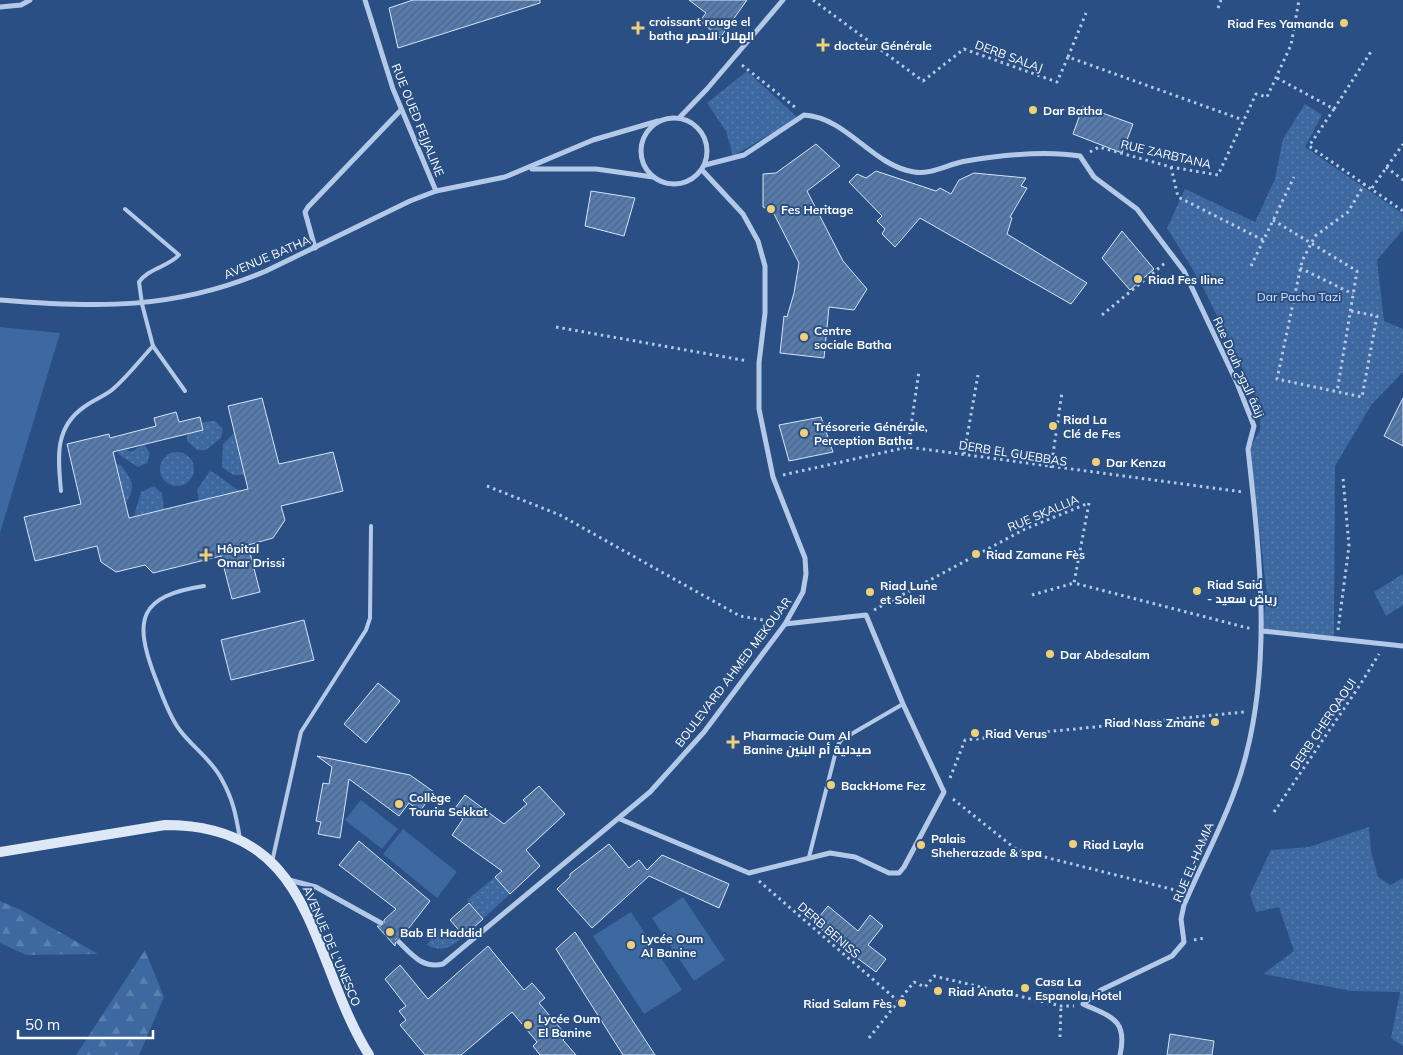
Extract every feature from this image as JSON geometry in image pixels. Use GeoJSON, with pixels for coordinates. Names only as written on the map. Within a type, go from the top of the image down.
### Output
{"type":"FeatureCollection","features":[{"type":"Feature","properties":{"kind":"main road","name":"AVENUE DE L'UNESCO"},"geometry":{"type":"LineString","coordinates":[[0,852],[165,825],[192,826],[217,832],[240,841],[272,862],[289,880],[304,906],[354,1027],[369,1055]]}},
{"type":"Feature","properties":{"kind":"street"},"geometry":{"type":"LineString","coordinates":[[0,7],[21,5],[30,0]]}},
{"type":"Feature","properties":{"kind":"street","name":"RUE OUED FEJJALINE"},"geometry":{"type":"LineString","coordinates":[[365,0],[401,110],[436,191]]}},
{"type":"Feature","properties":{"kind":"street"},"geometry":{"type":"LineString","coordinates":[[680,118],[734,59],[783,0]]}},
{"type":"Feature","properties":{"kind":"street"},"geometry":{"type":"LineString","coordinates":[[315,248],[306,210],[401,110]]}},
{"type":"Feature","properties":{"kind":"street"},"geometry":{"type":"LineString","coordinates":[[703,167],[744,155],[804,114],[833,122],[881,158],[902,169],[914,172],[923,173],[964,161],[993,158],[1059,152],[1080,156]]}},
{"type":"Feature","properties":{"kind":"street"},"geometry":{"type":"LineString","coordinates":[[668,118],[680,118],[695,124],[702,133],[708,149],[703,167],[694,178],[679,184],[664,182],[654,177],[642,162],[641,148],[644,136],[658,121],[668,118]]}},
{"type":"Feature","properties":{"kind":"street","name":"AVENUE BATHA"},"geometry":{"type":"LineString","coordinates":[[0,300],[72,306],[142,304],[198,294],[229,285],[315,248],[410,201],[436,191],[505,178],[593,140],[658,121]]}},
{"type":"Feature","properties":{"kind":"street","name":"Rue Douh زنقة الدوح"},"geometry":{"type":"LineString","coordinates":[[1080,156],[1094,177],[1137,209],[1174,256],[1189,279],[1237,383],[1254,426],[1248,449],[1253,493],[1262,631]]}},
{"type":"Feature","properties":{"kind":"street","name":"BOULEVARD AHMED MEKOUAR"},"geometry":{"type":"LineString","coordinates":[[399,942],[419,962],[432,965],[443,964],[620,819],[650,792],[704,732],[785,624],[803,592],[807,565],[803,548],[773,477],[759,409],[759,363],[767,282],[762,254],[743,214],[703,167]]}},
{"type":"Feature","properties":{"kind":"street","name":"AVENUE BATHA"},"geometry":{"type":"LineString","coordinates":[[529,169],[596,169],[654,177]]}},
{"type":"Feature","properties":{"kind":"street"},"geometry":{"type":"LineString","coordinates":[[620,819],[749,873],[830,853],[855,857],[889,874],[899,872],[944,792],[903,704],[866,614],[785,624]]}},
{"type":"Feature","properties":{"kind":"street"},"geometry":{"type":"LineString","coordinates":[[1262,631],[1403,646]]}},
{"type":"Feature","properties":{"kind":"street","name":"RUE EL-HAMIA"},"geometry":{"type":"LineString","coordinates":[[1083,1004],[1101,990],[1168,958],[1184,942],[1181,919],[1189,894],[1239,779],[1256,710],[1260,680],[1262,631]]}},
{"type":"Feature","properties":{"kind":"street"},"geometry":{"type":"LineString","coordinates":[[289,880],[316,887],[381,923]]}},
{"type":"Feature","properties":{"kind":"street"},"geometry":{"type":"LineString","coordinates":[[1083,1004],[1115,1019],[1120,1026],[1120,1055]]}},
{"type":"Feature","properties":{"kind":"lane"},"geometry":{"type":"LineString","coordinates":[[125,209],[179,255],[175,260],[143,276],[139,282],[142,304],[153,346],[185,392]]}},
{"type":"Feature","properties":{"kind":"lane"},"geometry":{"type":"LineString","coordinates":[[61,491],[61,437],[65,424],[85,406],[113,389],[153,346]]}},
{"type":"Feature","properties":{"kind":"lane"},"geometry":{"type":"LineString","coordinates":[[272,862],[301,732],[366,630],[370,618],[371,526]]}},
{"type":"Feature","properties":{"kind":"lane"},"geometry":{"type":"LineString","coordinates":[[204,586],[173,592],[159,599],[147,611],[142,626],[143,639],[163,698],[178,728],[220,776],[235,806],[240,841]]}},
{"type":"Feature","properties":{"kind":"lane"},"geometry":{"type":"LineString","coordinates":[[809,857],[837,747],[841,740],[903,704]]}},
{"type":"Feature","properties":{"kind":"path","name":"DERB SALAJ"},"geometry":{"type":"LineString","coordinates":[[814,0],[923,81],[964,49],[1057,82],[1068,57]]}},
{"type":"Feature","properties":{"kind":"path"},"geometry":{"type":"LineString","coordinates":[[1218,8],[1222,0]]}},
{"type":"Feature","properties":{"kind":"path","name":"RUE ZARBTANA"},"geometry":{"type":"LineString","coordinates":[[1080,156],[1099,147],[1171,167],[1218,176],[1256,94],[1267,97],[1277,78],[1291,45],[1299,0]]}},
{"type":"Feature","properties":{"kind":"path"},"geometry":{"type":"LineString","coordinates":[[1086,13],[1068,57],[1243,120]]}},
{"type":"Feature","properties":{"kind":"path"},"geometry":{"type":"LineString","coordinates":[[1372,50],[1309,146],[1403,210]]}},
{"type":"Feature","properties":{"kind":"path"},"geometry":{"type":"LineString","coordinates":[[734,59],[804,114]]}},
{"type":"Feature","properties":{"kind":"path"},"geometry":{"type":"LineString","coordinates":[[1277,78],[1334,109]]}},
{"type":"Feature","properties":{"kind":"path"},"geometry":{"type":"LineString","coordinates":[[1372,188],[1403,144]]}},
{"type":"Feature","properties":{"kind":"path"},"geometry":{"type":"LineString","coordinates":[[1171,167],[1178,197],[1263,240]]}},
{"type":"Feature","properties":{"kind":"path"},"geometry":{"type":"LineString","coordinates":[[1386,167],[1403,180]]}},
{"type":"Feature","properties":{"kind":"path"},"geometry":{"type":"LineString","coordinates":[[1251,266],[1294,178]]}},
{"type":"Feature","properties":{"kind":"path"},"geometry":{"type":"LineString","coordinates":[[1350,311],[1376,316],[1362,397],[1277,379],[1300,268],[1314,236],[1348,212],[1365,183]]}},
{"type":"Feature","properties":{"kind":"path"},"geometry":{"type":"LineString","coordinates":[[1273,220],[1357,271],[1337,392]]}},
{"type":"Feature","properties":{"kind":"path"},"geometry":{"type":"LineString","coordinates":[[1102,315],[1174,256]]}},
{"type":"Feature","properties":{"kind":"path"},"geometry":{"type":"LineString","coordinates":[[1300,268],[1353,294]]}},
{"type":"Feature","properties":{"kind":"path"},"geometry":{"type":"LineString","coordinates":[[556,327],[759,363]]}},
{"type":"Feature","properties":{"kind":"path"},"geometry":{"type":"LineString","coordinates":[[908,447],[919,371]]}},
{"type":"Feature","properties":{"kind":"path"},"geometry":{"type":"LineString","coordinates":[[964,454],[978,375]]}},
{"type":"Feature","properties":{"kind":"path"},"geometry":{"type":"LineString","coordinates":[[1051,468],[1062,392]]}},
{"type":"Feature","properties":{"kind":"path","name":"DERB EL GUEBBAS"},"geometry":{"type":"LineString","coordinates":[[773,477],[908,447],[1051,468],[1253,493]]}},
{"type":"Feature","properties":{"kind":"path"},"geometry":{"type":"LineString","coordinates":[[1337,638],[1349,546],[1343,478]]}},
{"type":"Feature","properties":{"kind":"path"},"geometry":{"type":"LineString","coordinates":[[487,486],[560,515],[740,616],[785,624]]}},
{"type":"Feature","properties":{"kind":"path","name":"RUE SKALLIA"},"geometry":{"type":"LineString","coordinates":[[866,614],[1025,528],[1089,503],[1074,583]]}},
{"type":"Feature","properties":{"kind":"path"},"geometry":{"type":"LineString","coordinates":[[1032,595],[1074,583],[1262,631]]}},
{"type":"Feature","properties":{"kind":"path","name":"DERB CHERQAOUI"},"geometry":{"type":"LineString","coordinates":[[1274,812],[1385,645]]}},
{"type":"Feature","properties":{"kind":"path"},"geometry":{"type":"LineString","coordinates":[[1189,894],[1017,850],[944,792],[965,740],[1256,710]]}},
{"type":"Feature","properties":{"kind":"path","name":"DERB BENISS"},"geometry":{"type":"LineString","coordinates":[[749,873],[898,1001]]}},
{"type":"Feature","properties":{"kind":"path"},"geometry":{"type":"LineString","coordinates":[[869,1038],[914,982],[925,987],[934,976],[1070,1008],[1083,1004]]}},
{"type":"Feature","properties":{"kind":"path"},"geometry":{"type":"LineString","coordinates":[[1060,1037],[1061,1006]]}},
{"type":"Feature","properties":{"kind":"green space"},"geometry":{"type":"Polygon","coordinates":[[[747,71],[798,118],[733,156],[726,131],[707,103],[747,71]]]}},
{"type":"Feature","properties":{"kind":"green space","name":"Dar Pacha Tazi"},"geometry":{"type":"Polygon","coordinates":[[[1305,104],[1322,115],[1305,147],[1403,214],[1403,230],[1377,260],[1384,321],[1403,329],[1403,372],[1372,404],[1335,466],[1334,636],[1262,629],[1267,595],[1250,448],[1260,430],[1260,405],[1201,283],[1167,228],[1185,189],[1255,222],[1275,179],[1283,139],[1305,104]]]}},
{"type":"Feature","properties":{"kind":"green space"},"geometry":{"type":"Polygon","coordinates":[[[0,327],[60,333],[0,533],[0,327]]]}},
{"type":"Feature","properties":{"kind":"green space"},"geometry":{"type":"Polygon","coordinates":[[[215,421],[223,429],[221,438],[206,450],[197,450],[187,441],[187,434],[203,430],[202,423],[215,421]]]}},
{"type":"Feature","properties":{"kind":"green space"},"geometry":{"type":"Polygon","coordinates":[[[234,433],[245,475],[233,475],[222,467],[223,444],[234,433]]]}},
{"type":"Feature","properties":{"kind":"green space"},"geometry":{"type":"Polygon","coordinates":[[[144,444],[150,453],[147,463],[138,467],[118,454],[121,447],[131,452],[144,444]]]}},
{"type":"Feature","properties":{"kind":"green space"},"geometry":{"type":"Polygon","coordinates":[[[177,452],[184,453],[189,457],[193,462],[193,476],[189,481],[184,485],[177,486],[170,485],[165,481],[161,476],[160,469],[161,462],[165,457],[170,453],[177,452]]]}},
{"type":"Feature","properties":{"kind":"green space"},"geometry":{"type":"Polygon","coordinates":[[[116,464],[121,465],[132,484],[126,504],[116,464]]]}},
{"type":"Feature","properties":{"kind":"green space"},"geometry":{"type":"Polygon","coordinates":[[[210,471],[241,491],[199,501],[197,490],[210,471]]]}},
{"type":"Feature","properties":{"kind":"green space"},"geometry":{"type":"Polygon","coordinates":[[[154,486],[162,493],[164,509],[134,516],[141,492],[154,486]]]}},
{"type":"Feature","properties":{"kind":"green space"},"geometry":{"type":"Polygon","coordinates":[[[1403,574],[1403,605],[1386,616],[1374,592],[1403,574]]]}},
{"type":"Feature","properties":{"kind":"green space"},"geometry":{"type":"Polygon","coordinates":[[[361,800],[398,829],[382,849],[345,820],[361,800]]]}},
{"type":"Feature","properties":{"kind":"green space"},"geometry":{"type":"Polygon","coordinates":[[[1369,827],[1371,851],[1378,877],[1390,885],[1403,878],[1403,1046],[1391,1038],[1400,992],[1351,991],[1263,974],[1294,951],[1279,907],[1256,912],[1250,894],[1271,850],[1309,847],[1369,827]]]}},
{"type":"Feature","properties":{"kind":"green space"},"geometry":{"type":"Polygon","coordinates":[[[403,829],[457,872],[437,898],[383,854],[403,829]]]}},
{"type":"Feature","properties":{"kind":"green space"},"geometry":{"type":"Polygon","coordinates":[[[495,877],[510,894],[483,919],[467,900],[495,877]]]}},
{"type":"Feature","properties":{"kind":"green space"},"geometry":{"type":"Polygon","coordinates":[[[683,897],[725,960],[694,981],[652,918],[683,897]]]}},
{"type":"Feature","properties":{"kind":"green space"},"geometry":{"type":"Polygon","coordinates":[[[0,901],[21,910],[98,954],[26,955],[0,943],[0,901]]]}},
{"type":"Feature","properties":{"kind":"green space"},"geometry":{"type":"Polygon","coordinates":[[[631,912],[682,990],[644,1014],[593,936],[631,912]]]}},
{"type":"Feature","properties":{"kind":"green space"},"geometry":{"type":"Polygon","coordinates":[[[439,928],[446,932],[458,929],[464,936],[447,948],[437,949],[427,945],[439,928]]]}},
{"type":"Feature","properties":{"kind":"green space"},"geometry":{"type":"Polygon","coordinates":[[[145,950],[164,997],[139,1055],[76,1055],[145,950]]]}},
{"type":"Feature","properties":{"kind":"building"},"geometry":{"type":"Polygon","coordinates":[[[413,0],[540,0],[540,3],[398,48],[389,8],[413,0]]]}},
{"type":"Feature","properties":{"kind":"building"},"geometry":{"type":"Polygon","coordinates":[[[689,0],[747,0],[720,38],[700,21],[706,13],[689,0]]]}},
{"type":"Feature","properties":{"kind":"building"},"geometry":{"type":"Polygon","coordinates":[[[1083,106],[1133,124],[1122,153],[1073,134],[1083,106]]]}},
{"type":"Feature","properties":{"kind":"building"},"geometry":{"type":"Polygon","coordinates":[[[816,144],[840,166],[807,191],[843,261],[867,289],[854,310],[829,307],[824,358],[780,353],[784,316],[787,317],[794,293],[799,263],[773,212],[763,207],[763,174],[776,173],[816,144]]]}},
{"type":"Feature","properties":{"kind":"building"},"geometry":{"type":"Polygon","coordinates":[[[876,171],[936,191],[940,188],[951,194],[959,180],[974,173],[1026,178],[1021,186],[1027,188],[1010,217],[1012,218],[1007,234],[1087,283],[1071,304],[920,218],[895,247],[882,234],[885,229],[877,221],[882,216],[849,182],[857,174],[866,178],[876,171]]]}},
{"type":"Feature","properties":{"kind":"building"},"geometry":{"type":"Polygon","coordinates":[[[591,191],[635,198],[624,236],[585,226],[591,191]]]}},
{"type":"Feature","properties":{"kind":"building"},"geometry":{"type":"Polygon","coordinates":[[[1122,231],[1154,269],[1130,290],[1102,258],[1122,231]]]}},
{"type":"Feature","properties":{"kind":"building"},"geometry":{"type":"Polygon","coordinates":[[[262,398],[279,464],[333,452],[343,491],[281,506],[285,520],[273,538],[248,545],[260,592],[232,599],[221,556],[153,573],[145,565],[116,572],[101,562],[97,546],[35,561],[24,517],[81,504],[67,444],[109,434],[110,438],[156,426],[154,418],[176,412],[179,422],[200,417],[203,430],[113,452],[129,518],[248,489],[228,406],[262,398]]]}},
{"type":"Feature","properties":{"kind":"building"},"geometry":{"type":"Polygon","coordinates":[[[1403,398],[1403,446],[1384,436],[1403,398]]]}},
{"type":"Feature","properties":{"kind":"building","name":"Trésorerie Générale, Perception Batha"},"geometry":{"type":"Polygon","coordinates":[[[821,417],[833,452],[789,461],[779,425],[821,417]]]}},
{"type":"Feature","properties":{"kind":"building"},"geometry":{"type":"Polygon","coordinates":[[[304,620],[314,660],[231,680],[221,640],[304,620]]]}},
{"type":"Feature","properties":{"kind":"building"},"geometry":{"type":"Polygon","coordinates":[[[378,683],[400,701],[366,743],[344,724],[378,683]]]}},
{"type":"Feature","properties":{"kind":"building"},"geometry":{"type":"Polygon","coordinates":[[[317,756],[410,775],[434,792],[420,811],[409,803],[399,816],[349,779],[340,838],[318,834],[321,822],[316,821],[323,783],[329,784],[332,767],[317,756]]]}},
{"type":"Feature","properties":{"kind":"building"},"geometry":{"type":"Polygon","coordinates":[[[539,786],[565,814],[526,850],[540,866],[510,894],[495,877],[502,871],[452,835],[463,819],[452,812],[465,795],[504,824],[527,804],[523,800],[539,786]]]}},
{"type":"Feature","properties":{"kind":"building"},"geometry":{"type":"Polygon","coordinates":[[[359,841],[430,901],[401,938],[396,939],[395,946],[377,926],[384,926],[384,920],[396,909],[339,865],[359,841]]]}},
{"type":"Feature","properties":{"kind":"building"},"geometry":{"type":"Polygon","coordinates":[[[609,844],[629,868],[639,860],[647,870],[662,855],[729,884],[719,908],[649,876],[592,928],[557,889],[570,877],[570,874],[609,844]]]}},
{"type":"Feature","properties":{"kind":"building"},"geometry":{"type":"Polygon","coordinates":[[[469,903],[483,919],[464,936],[450,920],[469,903]]]}},
{"type":"Feature","properties":{"kind":"building"},"geometry":{"type":"Polygon","coordinates":[[[828,906],[858,931],[870,915],[883,926],[868,945],[886,959],[876,972],[814,923],[828,906]]]}},
{"type":"Feature","properties":{"kind":"building"},"geometry":{"type":"Polygon","coordinates":[[[575,932],[655,1055],[623,1055],[556,949],[575,932]]]}},
{"type":"Feature","properties":{"kind":"building"},"geometry":{"type":"Polygon","coordinates":[[[488,946],[524,990],[532,983],[545,998],[539,1003],[567,1036],[563,1040],[576,1055],[540,1055],[533,1046],[537,1042],[512,1012],[461,1055],[425,1055],[400,1025],[406,1020],[399,1011],[406,1006],[385,979],[400,965],[428,999],[488,946]]]}},
{"type":"Feature","properties":{"kind":"building"},"geometry":{"type":"Polygon","coordinates":[[[1170,1034],[1214,1041],[1212,1055],[1167,1055],[1170,1034]]]}},
{"type":"Feature","properties":{"kind":"tunnel"},"geometry":{"type":"LineString","coordinates":[[381,923],[399,942]]}},
{"type":"Feature","properties":{"kind":"place","name":"Riad Fes Yamanda"},"geometry":{"type":"Point","coordinates":[1344,23]}},
{"type":"Feature","properties":{"kind":"place","name":"croissant rouge el batha الهلال الاحمر"},"geometry":{"type":"Point","coordinates":[638,28]}},
{"type":"Feature","properties":{"kind":"place","name":"docteur Générale"},"geometry":{"type":"Point","coordinates":[823,45]}},
{"type":"Feature","properties":{"kind":"place","name":"Dar Batha"},"geometry":{"type":"Point","coordinates":[1033,110]}},
{"type":"Feature","properties":{"kind":"place","name":"Fes Heritage"},"geometry":{"type":"Point","coordinates":[771,209]}},
{"type":"Feature","properties":{"kind":"place","name":"Riad Fes Iline"},"geometry":{"type":"Point","coordinates":[1138,279]}},
{"type":"Feature","properties":{"kind":"place","name":"Centre sociale Batha"},"geometry":{"type":"Point","coordinates":[804,337]}},
{"type":"Feature","properties":{"kind":"place","name":"Riad La Clé de Fes"},"geometry":{"type":"Point","coordinates":[1053,426]}},
{"type":"Feature","properties":{"kind":"place","name":"Trésorerie Générale, Perception Batha"},"geometry":{"type":"Point","coordinates":[804,433]}},
{"type":"Feature","properties":{"kind":"place","name":"Dar Kenza"},"geometry":{"type":"Point","coordinates":[1096,462]}},
{"type":"Feature","properties":{"kind":"place","name":"Riad Zamane Fès"},"geometry":{"type":"Point","coordinates":[976,554]}},
{"type":"Feature","properties":{"kind":"place","name":"Hôpital Omar Drissi"},"geometry":{"type":"Point","coordinates":[206,555]}},
{"type":"Feature","properties":{"kind":"place","name":"Riad Said - رياض سعيد"},"geometry":{"type":"Point","coordinates":[1197,591]}},
{"type":"Feature","properties":{"kind":"place","name":"Riad Lune et Soleil"},"geometry":{"type":"Point","coordinates":[870,592]}},
{"type":"Feature","properties":{"kind":"place","name":"Dar Abdesalam"},"geometry":{"type":"Point","coordinates":[1050,654]}},
{"type":"Feature","properties":{"kind":"place","name":"Riad Nass Zmane"},"geometry":{"type":"Point","coordinates":[1215,722]}},
{"type":"Feature","properties":{"kind":"place","name":"Riad Verus"},"geometry":{"type":"Point","coordinates":[975,733]}},
{"type":"Feature","properties":{"kind":"place","name":"Pharmacie Oum Al Banine صيدلية أم البنين"},"geometry":{"type":"Point","coordinates":[733,742]}},
{"type":"Feature","properties":{"kind":"place","name":"BackHome Fez"},"geometry":{"type":"Point","coordinates":[831,785]}},
{"type":"Feature","properties":{"kind":"place","name":"Collège Touria Sekkat"},"geometry":{"type":"Point","coordinates":[399,804]}},
{"type":"Feature","properties":{"kind":"place","name":"Riad Layla"},"geometry":{"type":"Point","coordinates":[1073,844]}},
{"type":"Feature","properties":{"kind":"place","name":"Palais Sheherazade & spa"},"geometry":{"type":"Point","coordinates":[921,845]}},
{"type":"Feature","properties":{"kind":"place","name":"Bab El Haddid"},"geometry":{"type":"Point","coordinates":[390,932]}},
{"type":"Feature","properties":{"kind":"place","name":"Lycée Oum Al Banine"},"geometry":{"type":"Point","coordinates":[631,945]}},
{"type":"Feature","properties":{"kind":"place","name":"Casa La Espanola Hotel"},"geometry":{"type":"Point","coordinates":[1025,988]}},
{"type":"Feature","properties":{"kind":"place","name":"Riad Anata"},"geometry":{"type":"Point","coordinates":[938,991]}},
{"type":"Feature","properties":{"kind":"place","name":"Riad Salam Fès"},"geometry":{"type":"Point","coordinates":[902,1003]}},
{"type":"Feature","properties":{"kind":"place","name":"Lycée Oum El Banine"},"geometry":{"type":"Point","coordinates":[528,1025]}}]}
